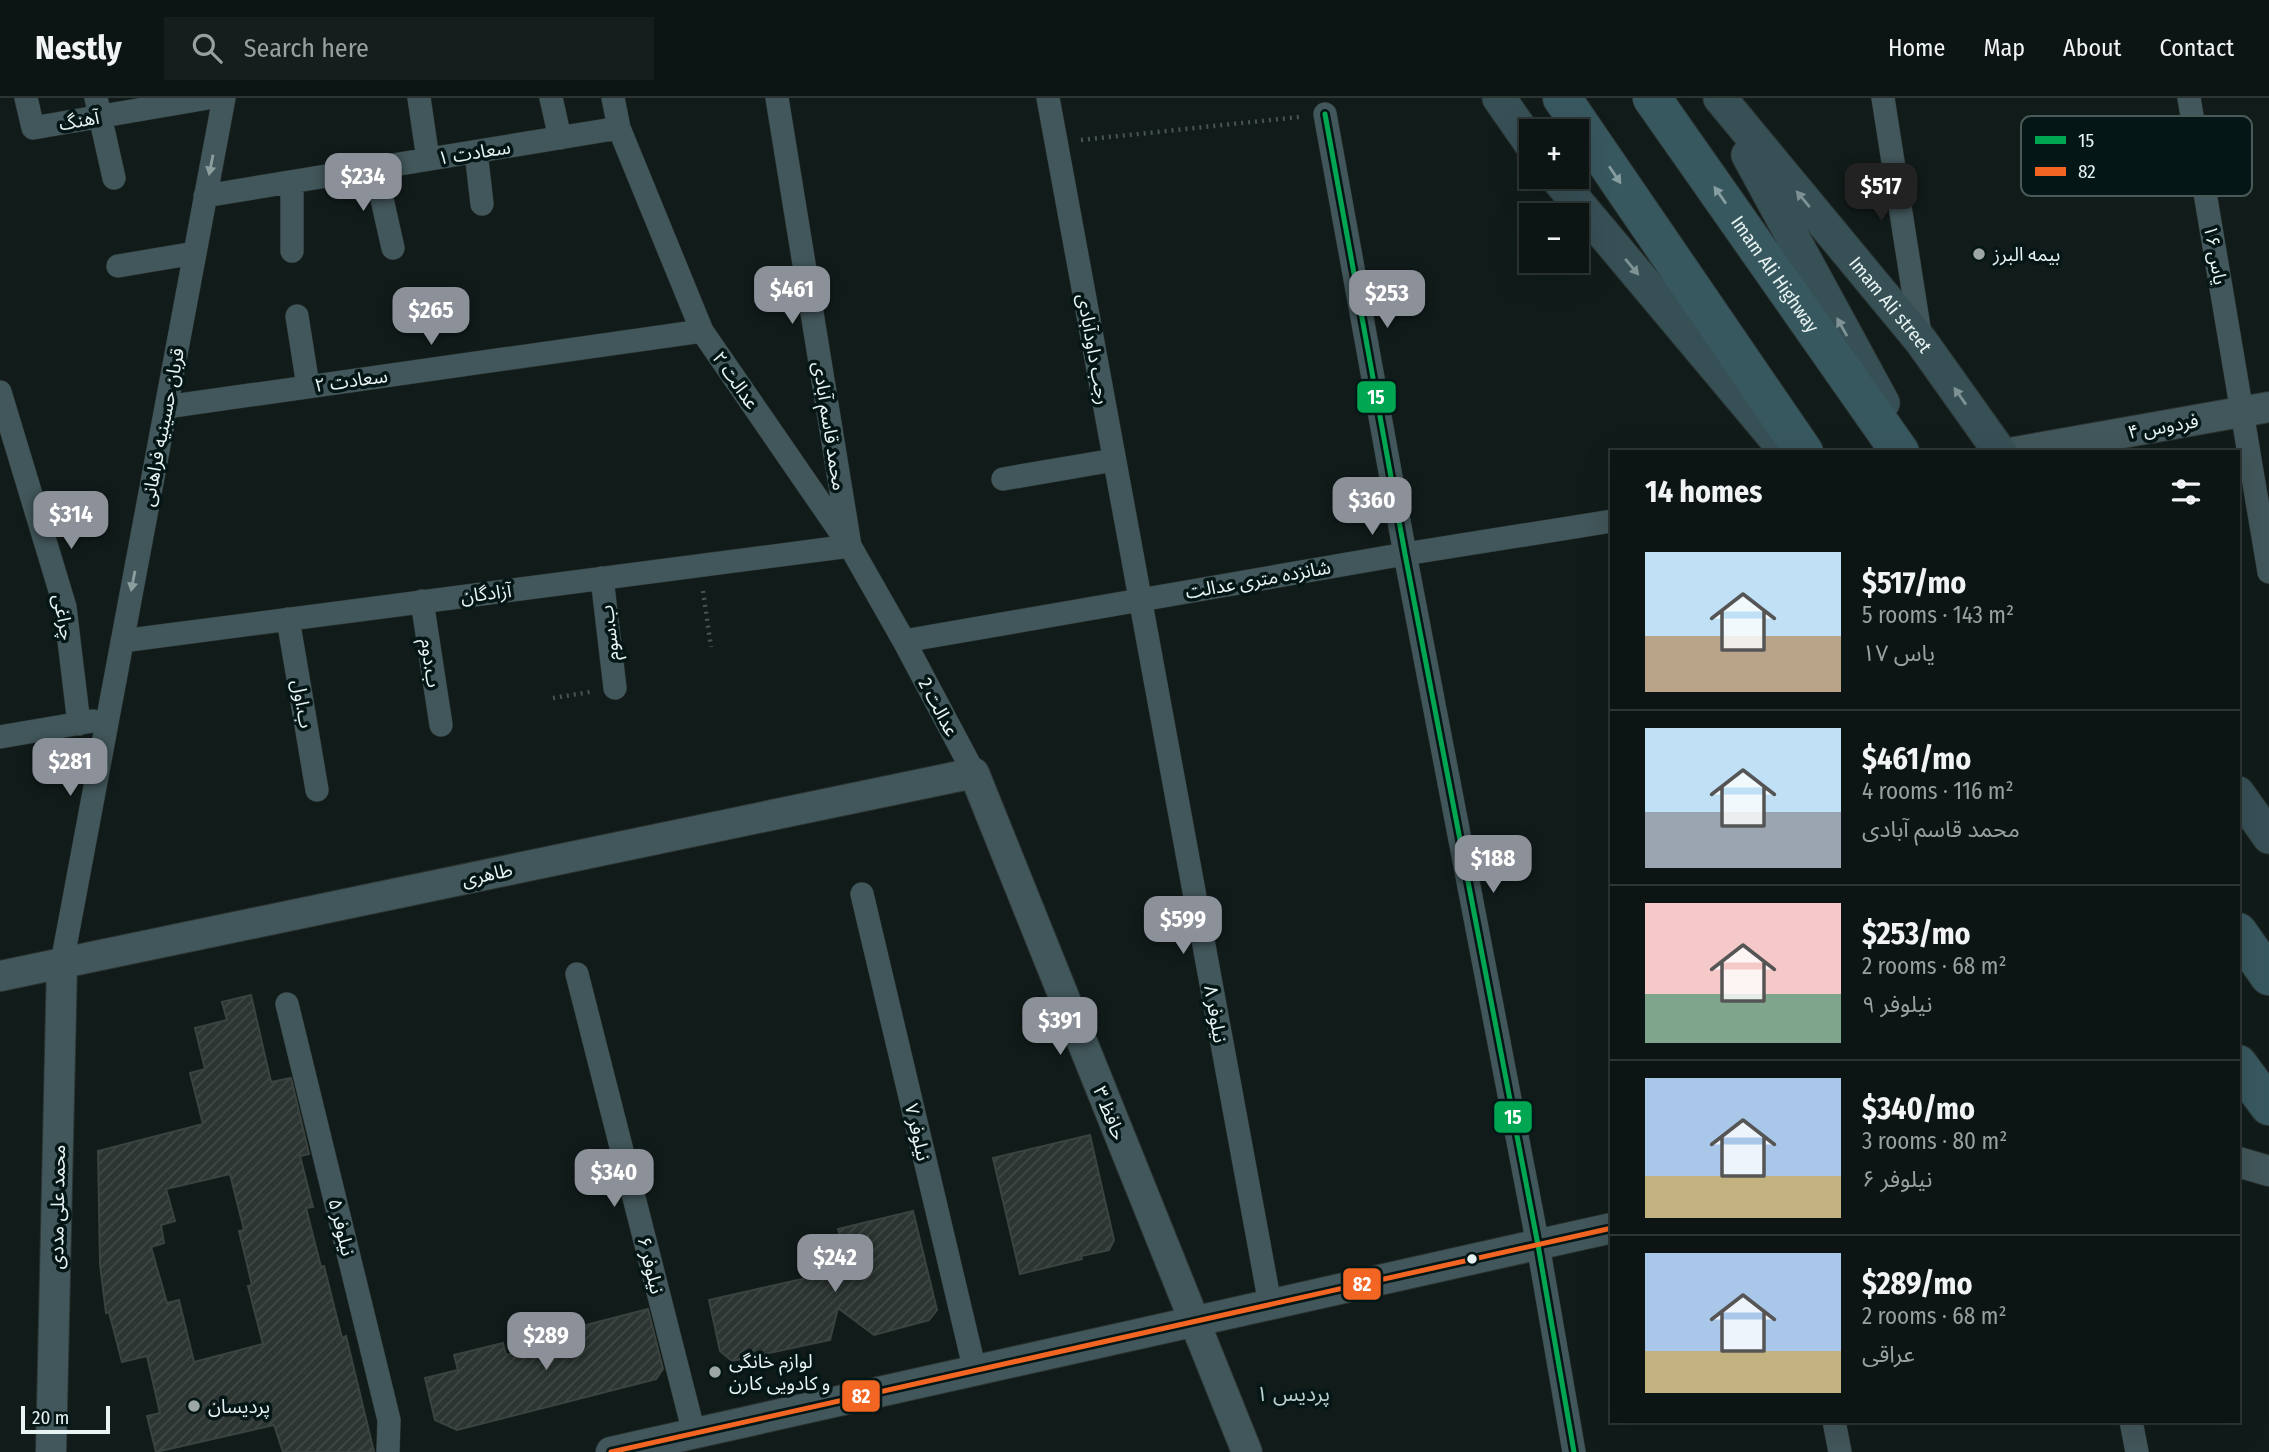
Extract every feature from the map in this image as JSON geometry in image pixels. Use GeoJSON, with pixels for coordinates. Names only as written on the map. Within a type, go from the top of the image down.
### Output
{"type":"FeatureCollection","features":[{"type":"Feature","properties":{"kind":"highway"},"geometry":{"type":"LineString","coordinates":[[1562,98],[1803,450]]}},
{"type":"Feature","properties":{"kind":"highway","name":"Imam Ali Highway"},"geometry":{"type":"LineString","coordinates":[[1652,98],[1899,450]]}},
{"type":"Feature","properties":{"kind":"highway"},"geometry":{"type":"LineString","coordinates":[[2240,935],[2269,976]]}},
{"type":"Feature","properties":{"kind":"highway"},"geometry":{"type":"LineString","coordinates":[[2240,1067],[2269,1106]]}},
{"type":"Feature","properties":{"kind":"main road"},"geometry":{"type":"LineString","coordinates":[[1499,98],[1519,127]]}},
{"type":"Feature","properties":{"kind":"main road"},"geometry":{"type":"LineString","coordinates":[[1718,98],[1908,450]]}},
{"type":"Feature","properties":{"kind":"main road","name":"Imam Ali street"},"geometry":{"type":"LineString","coordinates":[[1718,98],[1921,341],[1999,450]]}},
{"type":"Feature","properties":{"kind":"main road"},"geometry":{"type":"LineString","coordinates":[[1566,189],[1784,450]]}},
{"type":"Feature","properties":{"kind":"main road"},"geometry":{"type":"LineString","coordinates":[[2240,796],[2269,837]]}},
{"type":"Feature","properties":{"kind":"street","name":"آهنگ"},"geometry":{"type":"LineString","coordinates":[[26,98],[33,128],[98,107],[208,98]]}},
{"type":"Feature","properties":{"kind":"street","name":"قربان حسینیه فراهانی"},"geometry":{"type":"LineString","coordinates":[[62,963],[224,98]]}},
{"type":"Feature","properties":{"kind":"street"},"geometry":{"type":"LineString","coordinates":[[419,98],[428,159]]}},
{"type":"Feature","properties":{"kind":"street"},"geometry":{"type":"LineString","coordinates":[[551,98],[560,138]]}},
{"type":"Feature","properties":{"kind":"street","name":"عدالت ۲"},"geometry":{"type":"LineString","coordinates":[[614,98],[619,128],[702,331],[850,546],[904,641]]}},
{"type":"Feature","properties":{"kind":"street","name":"محمد قاسم آبادی"},"geometry":{"type":"LineString","coordinates":[[777,98],[850,546]]}},
{"type":"Feature","properties":{"kind":"street","name":"رجب داودآبادی"},"geometry":{"type":"LineString","coordinates":[[1048,98],[1140,599]]}},
{"type":"Feature","properties":{"kind":"street"},"geometry":{"type":"LineString","coordinates":[[1883,98],[1921,341]]}},
{"type":"Feature","properties":{"kind":"street","name":"یاس ۱۶"},"geometry":{"type":"LineString","coordinates":[[2189,98],[2193,116]]}},
{"type":"Feature","properties":{"kind":"street"},"geometry":{"type":"LineString","coordinates":[[98,107],[114,177]]}},
{"type":"Feature","properties":{"kind":"street"},"geometry":{"type":"LineString","coordinates":[[1325,114],[1405,554],[1538,1245],[1574,1452]]}},
{"type":"Feature","properties":{"kind":"street","name":"سعادت ۱"},"geometry":{"type":"LineString","coordinates":[[205,196],[619,128]]}},
{"type":"Feature","properties":{"kind":"street"},"geometry":{"type":"LineString","coordinates":[[476,152],[482,204]]}},
{"type":"Feature","properties":{"kind":"street"},"geometry":{"type":"LineString","coordinates":[[375,168],[393,248]]}},
{"type":"Feature","properties":{"kind":"street"},"geometry":{"type":"LineString","coordinates":[[292,182],[292,251]]}},
{"type":"Feature","properties":{"kind":"street","name":"یاس ۱۶"},"geometry":{"type":"LineString","coordinates":[[2210,196],[2256,410],[2269,572]]}},
{"type":"Feature","properties":{"kind":"street"},"geometry":{"type":"LineString","coordinates":[[118,266],[195,253]]}},
{"type":"Feature","properties":{"kind":"street"},"geometry":{"type":"LineString","coordinates":[[297,316],[308,386]]}},
{"type":"Feature","properties":{"kind":"street","name":"سعادت ۲"},"geometry":{"type":"LineString","coordinates":[[166,407],[702,331]]}},
{"type":"Feature","properties":{"kind":"street","name":"چراغی"},"geometry":{"type":"LineString","coordinates":[[0,392],[65,607],[79,724]]}},
{"type":"Feature","properties":{"kind":"street","name":"فردوس ۴"},"geometry":{"type":"LineString","coordinates":[[2026,450],[2256,410]]}},
{"type":"Feature","properties":{"kind":"street"},"geometry":{"type":"LineString","coordinates":[[1003,479],[1114,460]]}},
{"type":"Feature","properties":{"kind":"street","name":"شانزده متری عدالت"},"geometry":{"type":"LineString","coordinates":[[904,641],[1610,521]]}},
{"type":"Feature","properties":{"kind":"street","name":"آزادگان"},"geometry":{"type":"LineString","coordinates":[[122,641],[850,546]]}},
{"type":"Feature","properties":{"kind":"street","name":"ب.سوم"},"geometry":{"type":"LineString","coordinates":[[602,578],[615,688]]}},
{"type":"Feature","properties":{"kind":"street","name":"نیلوفر ۸"},"geometry":{"type":"LineString","coordinates":[[1140,599],[1270,1304]]}},
{"type":"Feature","properties":{"kind":"street","name":"ب.دوم"},"geometry":{"type":"LineString","coordinates":[[422,601],[441,725]]}},
{"type":"Feature","properties":{"kind":"street","name":"ب.اول"},"geometry":{"type":"LineString","coordinates":[[288,619],[317,790]]}},
{"type":"Feature","properties":{"kind":"street","name":"عدالت 2"},"geometry":{"type":"LineString","coordinates":[[904,641],[974,773]]}},
{"type":"Feature","properties":{"kind":"street"},"geometry":{"type":"LineString","coordinates":[[0,737],[107,719]]}},
{"type":"Feature","properties":{"kind":"street","name":"طاهری"},"geometry":{"type":"LineString","coordinates":[[0,976],[974,773]]}},
{"type":"Feature","properties":{"kind":"street","name":"حافظ ۳"},"geometry":{"type":"LineString","coordinates":[[974,773],[1247,1452]]}},
{"type":"Feature","properties":{"kind":"street","name":"نیلوفر ۷"},"geometry":{"type":"LineString","coordinates":[[862,894],[975,1371]]}},
{"type":"Feature","properties":{"kind":"street","name":"محمد علی مددی"},"geometry":{"type":"LineString","coordinates":[[51,1452],[62,963]]}},
{"type":"Feature","properties":{"kind":"street","name":"نیلوفر ۶"},"geometry":{"type":"LineString","coordinates":[[578,974],[694,1433]]}},
{"type":"Feature","properties":{"kind":"street","name":"نیلوفر ۵"},"geometry":{"type":"LineString","coordinates":[[287,1004],[389,1420],[388,1452]]}},
{"type":"Feature","properties":{"kind":"street"},"geometry":{"type":"LineString","coordinates":[[2240,1163],[2269,1171]]}},
{"type":"Feature","properties":{"kind":"street"},"geometry":{"type":"LineString","coordinates":[[611,1452],[1610,1228]]}},
{"type":"Feature","properties":{"kind":"street"},"geometry":{"type":"LineString","coordinates":[[1834,1423],[1840,1452]]}},
{"type":"Feature","properties":{"kind":"street"},"geometry":{"type":"LineString","coordinates":[[2131,1423],[2137,1452]]}},
{"type":"Feature","properties":{"kind":"path"},"geometry":{"type":"LineString","coordinates":[[1056,143],[1325,114]]}},
{"type":"Feature","properties":{"kind":"path"},"geometry":{"type":"LineString","coordinates":[[699,565],[711,647]]}},
{"type":"Feature","properties":{"kind":"path"},"geometry":{"type":"LineString","coordinates":[[553,698],[615,688]]}},
{"type":"Feature","properties":{"kind":"building"},"geometry":{"type":"Polygon","coordinates":[[[251,995],[271,1082],[291,1078],[309,1154],[300,1156],[313,1207],[306,1208],[342,1338],[346,1336],[374,1452],[283,1452],[274,1425],[156,1452],[147,1416],[160,1413],[147,1356],[122,1362],[109,1312],[106,1313],[100,1264],[98,1151],[203,1124],[190,1073],[205,1069],[195,1028],[227,1020],[222,1002],[251,995]],[[230,1174],[166,1189],[175,1221],[161,1225],[164,1243],[151,1247],[167,1303],[179,1300],[194,1362],[263,1344],[248,1286],[252,1285],[239,1231],[244,1230],[230,1174]]]}},
{"type":"Feature","properties":{"kind":"building"},"geometry":{"type":"Polygon","coordinates":[[[1090,1135],[1114,1240],[1109,1250],[1020,1274],[993,1158],[1090,1135]]]}},
{"type":"Feature","properties":{"kind":"building"},"geometry":{"type":"Polygon","coordinates":[[[913,1211],[937,1310],[929,1320],[874,1335],[838,1308],[830,1340],[732,1361],[720,1351],[709,1300],[847,1269],[838,1229],[913,1211]]]}},
{"type":"Feature","properties":{"kind":"building"},"geometry":{"type":"Polygon","coordinates":[[[648,1309],[663,1369],[656,1379],[457,1430],[435,1420],[425,1378],[458,1370],[454,1355],[503,1343],[506,1355],[553,1343],[551,1334],[648,1309]]]}},
{"type":"Feature","properties":{"kind":"transit line","name":"15"},"geometry":{"type":"LineString","coordinates":[[1325,114],[1405,554],[1538,1245],[1574,1452]]}},
{"type":"Feature","properties":{"kind":"transit line","name":"82"},"geometry":{"type":"LineString","coordinates":[[611,1452],[1610,1228]]}},
{"type":"Feature","properties":{"kind":"place","name":"بیمه البرز"},"geometry":{"type":"Point","coordinates":[1979,254]}},
{"type":"Feature","properties":{"kind":"place","name":"لوازم خانگی و کادویی کارن"},"geometry":{"type":"Point","coordinates":[715,1372]}},
{"type":"Feature","properties":{"kind":"place","name":"پردیسان"},"geometry":{"type":"Point","coordinates":[194,1406]}},
{"type":"Feature","properties":{"kind":"district","name":"پردیس ۱"},"geometry":{"type":"Point","coordinates":[1293,1394]}}]}
